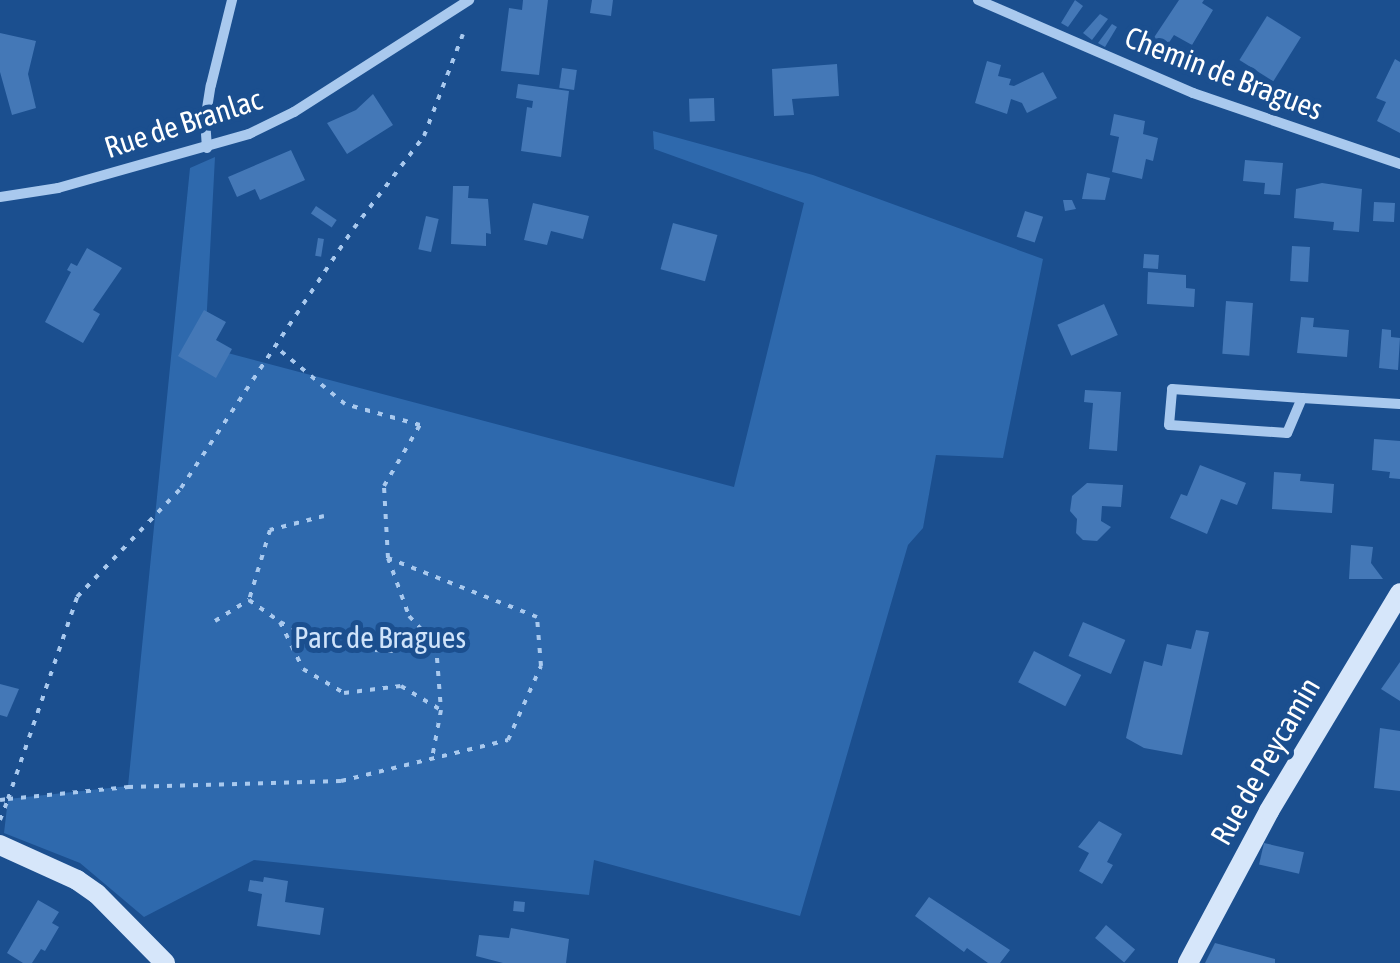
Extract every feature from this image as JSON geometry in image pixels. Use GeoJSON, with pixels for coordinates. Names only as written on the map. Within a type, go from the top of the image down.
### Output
{"type":"FeatureCollection","features":[{"type":"Feature","properties":{"kind":"street"},"geometry":{"type":"LineString","coordinates":[[208,148],[205,121],[232,0]]}},
{"type":"Feature","properties":{"kind":"street","name":"Rue de Branlac"},"geometry":{"type":"LineString","coordinates":[[0,197],[58,188],[208,148],[294,112],[470,0]]}},
{"type":"Feature","properties":{"kind":"street","name":"Chemin de Bragues"},"geometry":{"type":"LineString","coordinates":[[978,0],[1193,93],[1400,164]]}},
{"type":"Feature","properties":{"kind":"street"},"geometry":{"type":"LineString","coordinates":[[1302,398],[1287,432],[1169,425],[1172,389],[1400,404]]}},
{"type":"Feature","properties":{"kind":"street","name":"Rue de Peycamin"},"geometry":{"type":"LineString","coordinates":[[1188,963],[1269,811],[1400,593]]}},
{"type":"Feature","properties":{"kind":"street"},"geometry":{"type":"LineString","coordinates":[[0,845],[87,886],[165,963]]}},
{"type":"Feature","properties":{"kind":"path"},"geometry":{"type":"LineString","coordinates":[[0,820],[76,597],[181,488],[278,348],[354,228],[424,136],[463,34]]}},
{"type":"Feature","properties":{"kind":"path"},"geometry":{"type":"LineString","coordinates":[[278,348],[344,404],[420,425],[384,486],[388,558],[409,616],[436,645],[441,710],[432,759]]}},
{"type":"Feature","properties":{"kind":"path"},"geometry":{"type":"LineString","coordinates":[[214,621],[249,600],[270,530],[324,516]]}},
{"type":"Feature","properties":{"kind":"path"},"geometry":{"type":"LineString","coordinates":[[0,800],[128,787],[340,781],[508,740],[541,666],[537,617],[388,558]]}},
{"type":"Feature","properties":{"kind":"path"},"geometry":{"type":"LineString","coordinates":[[249,600],[280,622],[336,648],[394,651]]}},
{"type":"Feature","properties":{"kind":"path"},"geometry":{"type":"LineString","coordinates":[[280,622],[303,669],[344,693],[401,686],[441,710]]}},
{"type":"Feature","properties":{"kind":"green space","name":"Parc de Bragues"},"geometry":{"type":"Polygon","coordinates":[[[653,131],[813,175],[1043,259],[1003,458],[936,455],[923,528],[908,545],[800,916],[594,860],[589,895],[254,860],[144,917],[80,863],[4,833],[8,799],[128,786],[190,168],[215,157],[205,347],[734,487],[804,203],[654,149],[653,131]]]}},
{"type":"Feature","properties":{"kind":"building"},"geometry":{"type":"Polygon","coordinates":[[[523,0],[548,0],[539,75],[501,71],[509,8],[522,10],[523,0]]]}},
{"type":"Feature","properties":{"kind":"building"},"geometry":{"type":"Polygon","coordinates":[[[592,0],[613,0],[611,16],[590,13],[592,0]]]}},
{"type":"Feature","properties":{"kind":"building"},"geometry":{"type":"Polygon","coordinates":[[[1075,0],[1083,6],[1068,27],[1061,23],[1075,0]]]}},
{"type":"Feature","properties":{"kind":"building"},"geometry":{"type":"Polygon","coordinates":[[[1179,0],[1204,0],[1202,3],[1213,10],[1192,45],[1174,35],[1166,47],[1153,39],[1179,0]]]}},
{"type":"Feature","properties":{"kind":"building"},"geometry":{"type":"Polygon","coordinates":[[[1100,14],[1108,19],[1092,40],[1083,33],[1100,14]]]}},
{"type":"Feature","properties":{"kind":"building"},"geometry":{"type":"Polygon","coordinates":[[[1267,16],[1301,37],[1273,81],[1239,60],[1267,16]]]}},
{"type":"Feature","properties":{"kind":"building"},"geometry":{"type":"Polygon","coordinates":[[[1112,24],[1117,27],[1105,47],[1098,43],[1112,24]]]}},
{"type":"Feature","properties":{"kind":"building"},"geometry":{"type":"Polygon","coordinates":[[[0,33],[36,41],[28,74],[36,108],[12,115],[0,72],[0,33]]]}},
{"type":"Feature","properties":{"kind":"building"},"geometry":{"type":"Polygon","coordinates":[[[1395,59],[1400,62],[1400,133],[1377,121],[1386,102],[1376,98],[1395,59]]]}},
{"type":"Feature","properties":{"kind":"building"},"geometry":{"type":"Polygon","coordinates":[[[987,61],[1001,65],[998,76],[1011,79],[1009,85],[1014,86],[1043,72],[1057,98],[1027,113],[1022,103],[1011,99],[1007,114],[975,103],[987,61]]]}},
{"type":"Feature","properties":{"kind":"building"},"geometry":{"type":"Polygon","coordinates":[[[837,64],[839,96],[792,99],[794,115],[774,116],[772,69],[837,64]]]}},
{"type":"Feature","properties":{"kind":"building"},"geometry":{"type":"Polygon","coordinates":[[[562,68],[577,70],[574,90],[559,88],[562,68]]]}},
{"type":"Feature","properties":{"kind":"building"},"geometry":{"type":"Polygon","coordinates":[[[518,84],[569,91],[561,157],[521,151],[527,107],[532,108],[533,101],[516,98],[518,84]]]}},
{"type":"Feature","properties":{"kind":"building"},"geometry":{"type":"Polygon","coordinates":[[[373,94],[393,125],[347,154],[327,123],[356,110],[373,94]]]}},
{"type":"Feature","properties":{"kind":"building"},"geometry":{"type":"Polygon","coordinates":[[[714,98],[715,121],[690,122],[689,99],[714,98]]]}},
{"type":"Feature","properties":{"kind":"building"},"geometry":{"type":"Polygon","coordinates":[[[1114,114],[1145,121],[1143,134],[1158,138],[1153,161],[1146,159],[1142,179],[1112,172],[1119,137],[1110,135],[1114,114]]]}},
{"type":"Feature","properties":{"kind":"building"},"geometry":{"type":"Polygon","coordinates":[[[291,150],[305,180],[260,200],[255,189],[237,197],[228,177],[291,150]]]}},
{"type":"Feature","properties":{"kind":"building"},"geometry":{"type":"Polygon","coordinates":[[[1245,160],[1283,163],[1280,195],[1264,194],[1265,183],[1243,181],[1245,160]]]}},
{"type":"Feature","properties":{"kind":"building"},"geometry":{"type":"Polygon","coordinates":[[[1087,173],[1110,178],[1105,200],[1082,199],[1087,173]]]}},
{"type":"Feature","properties":{"kind":"building"},"geometry":{"type":"Polygon","coordinates":[[[1322,183],[1362,189],[1359,232],[1333,230],[1334,222],[1294,218],[1296,189],[1322,183]]]}},
{"type":"Feature","properties":{"kind":"building"},"geometry":{"type":"Polygon","coordinates":[[[453,186],[469,186],[468,198],[488,199],[491,234],[486,233],[486,246],[451,244],[453,186]]]}},
{"type":"Feature","properties":{"kind":"building"},"geometry":{"type":"Polygon","coordinates":[[[1063,200],[1072,200],[1076,209],[1065,211],[1063,200]]]}},
{"type":"Feature","properties":{"kind":"building"},"geometry":{"type":"Polygon","coordinates":[[[1374,202],[1395,203],[1394,222],[1373,221],[1374,202]]]}},
{"type":"Feature","properties":{"kind":"building"},"geometry":{"type":"Polygon","coordinates":[[[533,203],[589,216],[583,239],[551,231],[547,245],[524,240],[533,203]]]}},
{"type":"Feature","properties":{"kind":"building"},"geometry":{"type":"Polygon","coordinates":[[[316,206],[337,220],[332,227],[311,213],[316,206]]]}},
{"type":"Feature","properties":{"kind":"building"},"geometry":{"type":"Polygon","coordinates":[[[1025,211],[1043,217],[1035,243],[1017,237],[1025,211]]]}},
{"type":"Feature","properties":{"kind":"building"},"geometry":{"type":"Polygon","coordinates":[[[426,216],[439,219],[431,252],[418,249],[426,216]]]}},
{"type":"Feature","properties":{"kind":"building"},"geometry":{"type":"Polygon","coordinates":[[[673,223],[717,235],[705,281],[661,269],[673,223]]]}},
{"type":"Feature","properties":{"kind":"building"},"geometry":{"type":"Polygon","coordinates":[[[318,238],[324,239],[321,257],[315,256],[318,238]]]}},
{"type":"Feature","properties":{"kind":"building"},"geometry":{"type":"Polygon","coordinates":[[[1292,246],[1310,247],[1308,282],[1290,281],[1292,246]]]}},
{"type":"Feature","properties":{"kind":"building"},"geometry":{"type":"Polygon","coordinates":[[[87,248],[122,268],[93,310],[100,314],[83,343],[45,322],[71,272],[67,270],[71,263],[77,266],[87,248]]]}},
{"type":"Feature","properties":{"kind":"building"},"geometry":{"type":"Polygon","coordinates":[[[1144,254],[1159,255],[1158,269],[1143,268],[1144,254]]]}},
{"type":"Feature","properties":{"kind":"building"},"geometry":{"type":"Polygon","coordinates":[[[1148,272],[1186,275],[1186,288],[1195,289],[1194,307],[1147,304],[1148,272]]]}},
{"type":"Feature","properties":{"kind":"building"},"geometry":{"type":"Polygon","coordinates":[[[1226,301],[1253,303],[1249,356],[1222,354],[1226,301]]]}},
{"type":"Feature","properties":{"kind":"building"},"geometry":{"type":"Polygon","coordinates":[[[1104,304],[1118,335],[1071,356],[1057,325],[1104,304]]]}},
{"type":"Feature","properties":{"kind":"building"},"geometry":{"type":"Polygon","coordinates":[[[204,310],[226,322],[216,340],[232,349],[216,378],[178,356],[204,310]]]}},
{"type":"Feature","properties":{"kind":"building"},"geometry":{"type":"Polygon","coordinates":[[[1301,317],[1314,318],[1313,327],[1349,330],[1347,357],[1297,353],[1301,317]]]}},
{"type":"Feature","properties":{"kind":"building"},"geometry":{"type":"Polygon","coordinates":[[[1382,329],[1391,330],[1391,337],[1400,338],[1398,370],[1379,368],[1382,329]]]}},
{"type":"Feature","properties":{"kind":"building"},"geometry":{"type":"Polygon","coordinates":[[[1085,390],[1121,392],[1117,451],[1089,449],[1093,403],[1084,402],[1085,390]]]}},
{"type":"Feature","properties":{"kind":"building"},"geometry":{"type":"Polygon","coordinates":[[[1374,439],[1400,441],[1400,479],[1389,478],[1390,472],[1372,470],[1374,439]]]}},
{"type":"Feature","properties":{"kind":"building"},"geometry":{"type":"Polygon","coordinates":[[[1200,465],[1246,483],[1237,505],[1221,499],[1207,534],[1170,518],[1181,494],[1187,496],[1200,465]]]}},
{"type":"Feature","properties":{"kind":"building"},"geometry":{"type":"Polygon","coordinates":[[[1274,472],[1301,474],[1300,481],[1334,484],[1332,513],[1272,509],[1274,472]]]}},
{"type":"Feature","properties":{"kind":"building"},"geometry":{"type":"Polygon","coordinates":[[[1087,483],[1123,485],[1121,507],[1102,506],[1101,521],[1111,527],[1097,541],[1083,540],[1076,533],[1077,519],[1070,511],[1072,496],[1087,483]]]}},
{"type":"Feature","properties":{"kind":"building"},"geometry":{"type":"Polygon","coordinates":[[[1351,545],[1373,547],[1371,563],[1383,579],[1349,579],[1351,545]]]}},
{"type":"Feature","properties":{"kind":"building"},"geometry":{"type":"Polygon","coordinates":[[[1083,622],[1125,640],[1111,674],[1069,656],[1083,622]]]}},
{"type":"Feature","properties":{"kind":"building"},"geometry":{"type":"Polygon","coordinates":[[[1196,630],[1209,632],[1182,755],[1144,748],[1126,738],[1144,661],[1162,666],[1167,644],[1191,649],[1196,630]]]}},
{"type":"Feature","properties":{"kind":"building"},"geometry":{"type":"Polygon","coordinates":[[[1034,651],[1081,675],[1065,706],[1018,682],[1034,651]]]}},
{"type":"Feature","properties":{"kind":"building"},"geometry":{"type":"Polygon","coordinates":[[[1400,662],[1400,701],[1381,689],[1400,662]]]}},
{"type":"Feature","properties":{"kind":"building"},"geometry":{"type":"Polygon","coordinates":[[[0,684],[19,689],[7,717],[0,715],[0,684]]]}},
{"type":"Feature","properties":{"kind":"building"},"geometry":{"type":"Polygon","coordinates":[[[1380,728],[1400,731],[1400,791],[1374,788],[1380,728]]]}},
{"type":"Feature","properties":{"kind":"building"},"geometry":{"type":"Polygon","coordinates":[[[1099,821],[1122,834],[1107,862],[1113,865],[1102,884],[1079,871],[1089,853],[1078,847],[1099,821]]]}},
{"type":"Feature","properties":{"kind":"building"},"geometry":{"type":"Polygon","coordinates":[[[1264,843],[1304,852],[1299,874],[1259,864],[1264,843]]]}},
{"type":"Feature","properties":{"kind":"building"},"geometry":{"type":"Polygon","coordinates":[[[264,877],[288,881],[285,902],[324,908],[320,935],[257,926],[262,894],[248,891],[250,880],[263,882],[264,877]]]}},
{"type":"Feature","properties":{"kind":"building"},"geometry":{"type":"Polygon","coordinates":[[[929,897],[1010,950],[1000,963],[988,963],[967,948],[964,952],[915,916],[929,897]]]}},
{"type":"Feature","properties":{"kind":"building"},"geometry":{"type":"Polygon","coordinates":[[[38,900],[59,912],[52,923],[59,927],[45,951],[41,949],[32,963],[23,963],[7,953],[38,900]]]}},
{"type":"Feature","properties":{"kind":"building"},"geometry":{"type":"Polygon","coordinates":[[[514,901],[525,902],[524,912],[513,911],[514,901]]]}},
{"type":"Feature","properties":{"kind":"building"},"geometry":{"type":"Polygon","coordinates":[[[1106,925],[1135,949],[1124,962],[1095,938],[1106,925]]]}},
{"type":"Feature","properties":{"kind":"building"},"geometry":{"type":"Polygon","coordinates":[[[511,928],[569,939],[566,963],[503,963],[476,956],[479,935],[509,938],[511,928]]]}},
{"type":"Feature","properties":{"kind":"building"},"geometry":{"type":"Polygon","coordinates":[[[1215,943],[1275,959],[1275,963],[1205,963],[1215,943]]]}}]}
